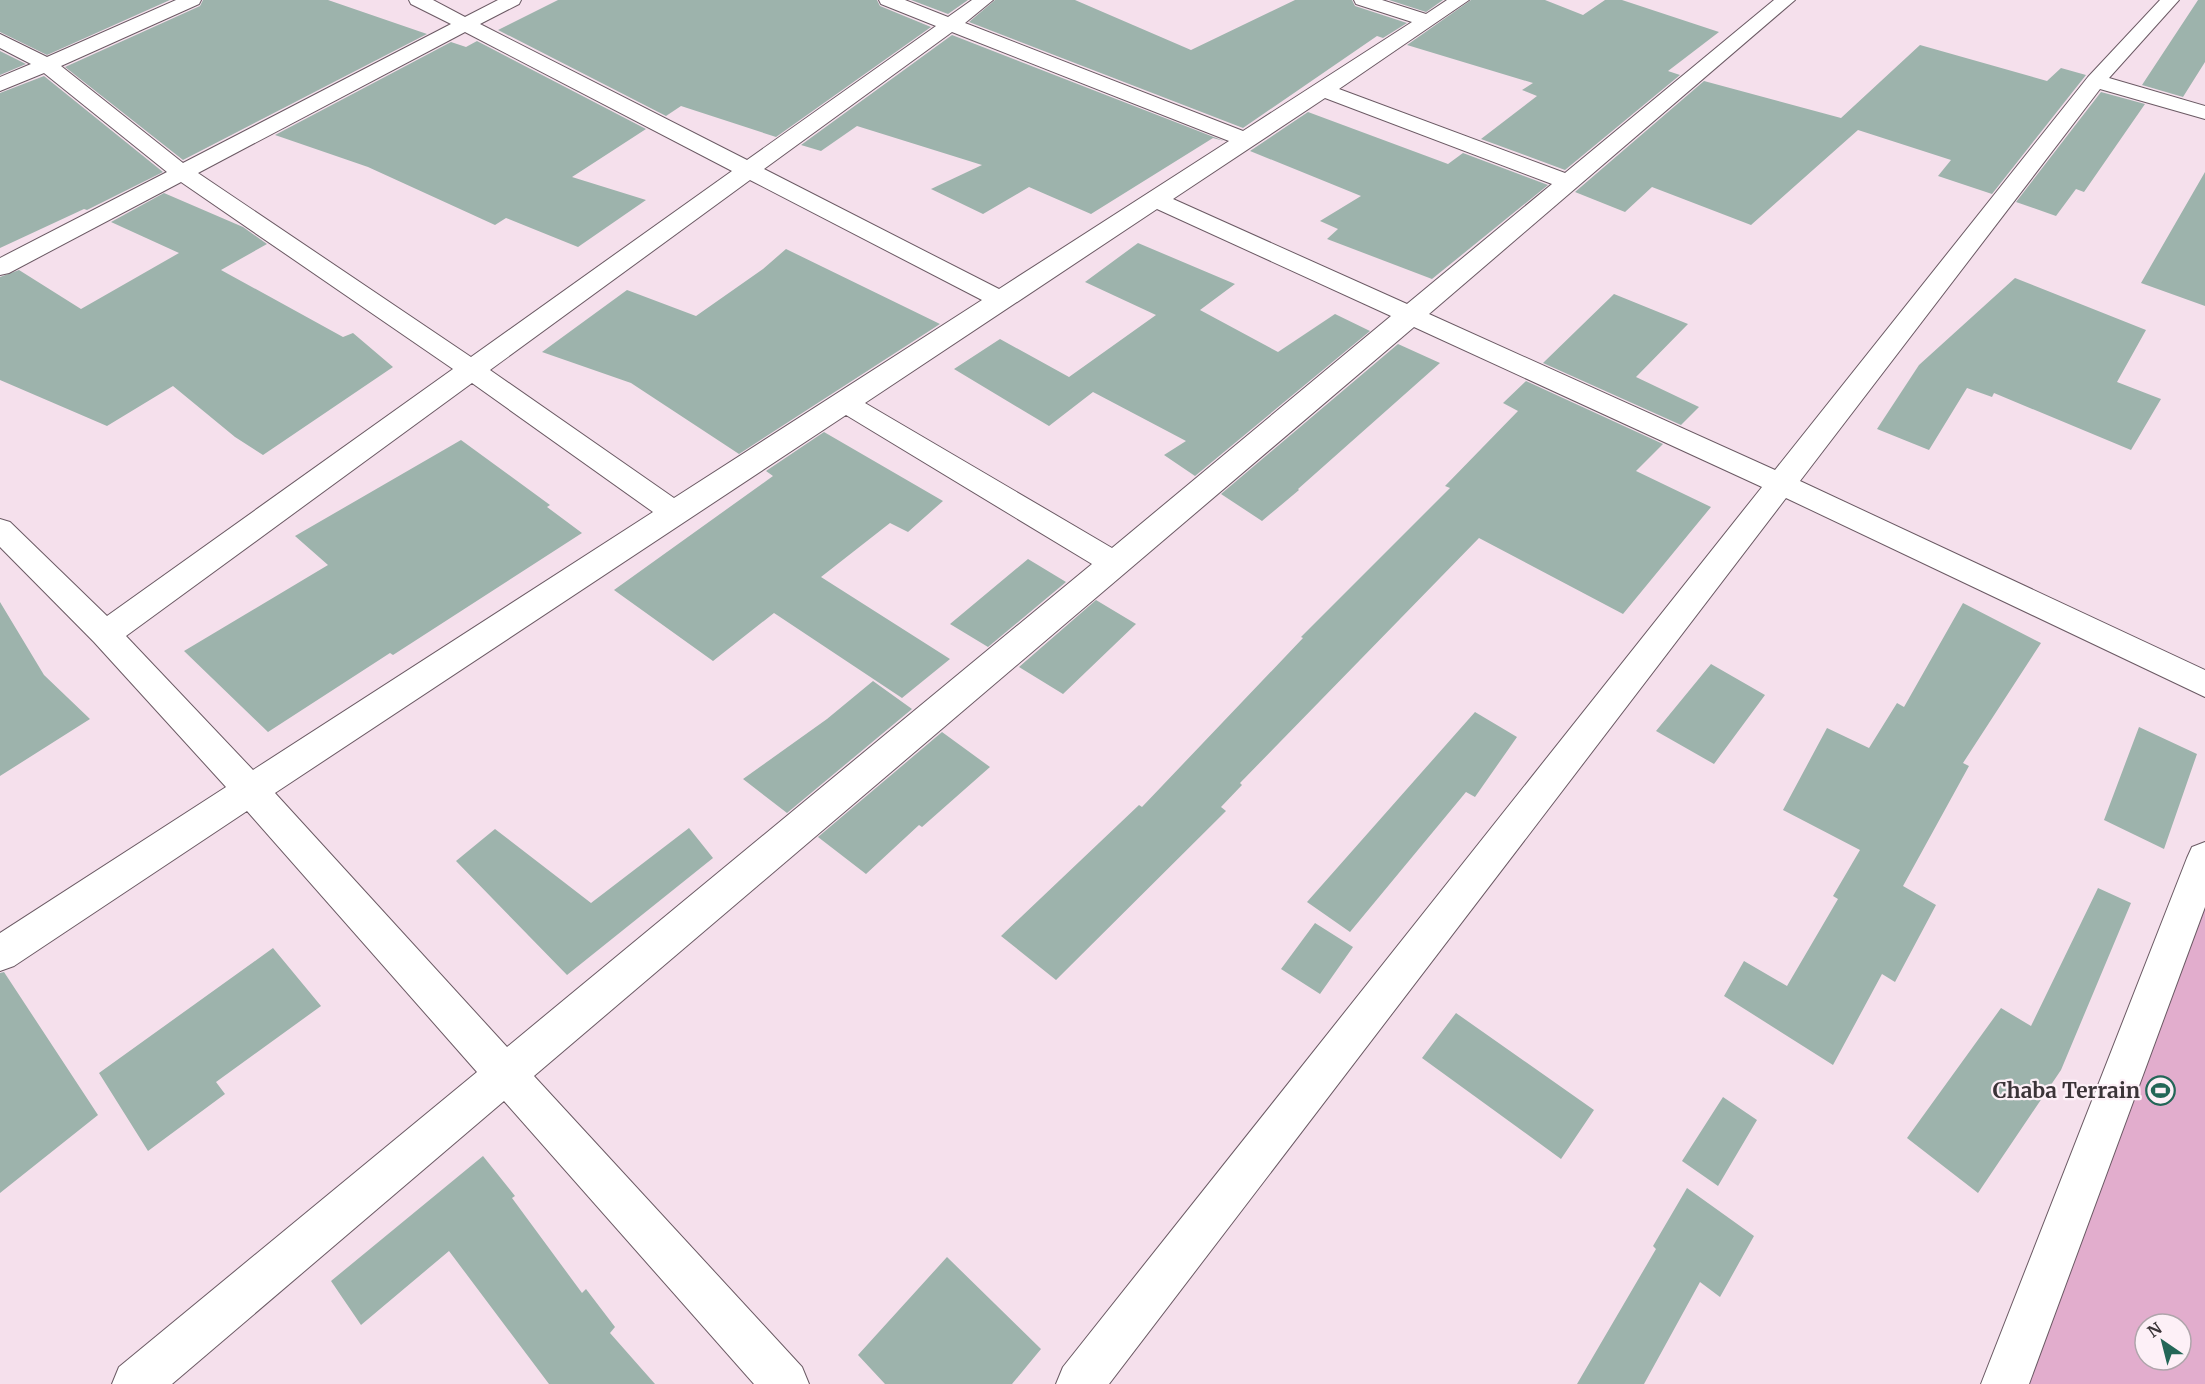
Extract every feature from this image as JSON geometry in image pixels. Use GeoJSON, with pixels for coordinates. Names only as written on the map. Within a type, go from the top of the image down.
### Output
{"type":"FeatureCollection","features":[{"type":"Feature","properties":{"kind":"street"},"geometry":{"type":"LineString","coordinates":[[0,84],[192,0]]}},
{"type":"Feature","properties":{"kind":"street"},"geometry":{"type":"LineString","coordinates":[[418,0],[1001,300]]}},
{"type":"Feature","properties":{"kind":"street"},"geometry":{"type":"LineString","coordinates":[[0,268],[512,0]]}},
{"type":"Feature","properties":{"kind":"street"},"geometry":{"type":"LineString","coordinates":[[888,0],[1246,140]]}},
{"type":"Feature","properties":{"kind":"street"},"geometry":{"type":"LineString","coordinates":[[105,634],[984,0]]}},
{"type":"Feature","properties":{"kind":"street"},"geometry":{"type":"LineString","coordinates":[[1362,0],[1428,21]]}},
{"type":"Feature","properties":{"kind":"street"},"geometry":{"type":"LineString","coordinates":[[0,954],[1460,0]]}},
{"type":"Feature","properties":{"kind":"street"},"geometry":{"type":"LineString","coordinates":[[1080,1384],[2095,81],[2170,0]]}},
{"type":"Feature","properties":{"kind":"street"},"geometry":{"type":"LineString","coordinates":[[136,1384],[1568,182],[1771,2]]}},
{"type":"Feature","properties":{"kind":"street"},"geometry":{"type":"LineString","coordinates":[[0,40],[46,64],[182,173],[472,370],[675,513]]}},
{"type":"Feature","properties":{"kind":"street"},"geometry":{"type":"LineString","coordinates":[[2095,81],[2205,112]]}},
{"type":"Feature","properties":{"kind":"street"},"geometry":{"type":"LineString","coordinates":[[1323,90],[1568,182]]}},
{"type":"Feature","properties":{"kind":"street"},"geometry":{"type":"LineString","coordinates":[[1155,199],[1781,484],[2205,684]]}},
{"type":"Feature","properties":{"kind":"street"},"geometry":{"type":"LineString","coordinates":[[844,402],[1114,563]]}},
{"type":"Feature","properties":{"kind":"street"},"geometry":{"type":"LineString","coordinates":[[0,529],[105,634],[250,790],[785,1384]]}},
{"type":"Feature","properties":{"kind":"street"},"geometry":{"type":"LineString","coordinates":[[2005,1384],[2205,858]]}},
{"type":"Feature","properties":{"kind":"shaded area","name":"Chaba Terrain"},"geometry":{"type":"Polygon","coordinates":[[[2205,858],[2205,1384],[2028,1384],[2205,858]]]}},
{"type":"Feature","properties":{"kind":"building"},"geometry":{"type":"Polygon","coordinates":[[[0,0],[170,0],[47,55],[0,32],[0,0]]]}},
{"type":"Feature","properties":{"kind":"building"},"geometry":{"type":"Polygon","coordinates":[[[203,0],[328,0],[427,34],[183,160],[65,67],[200,6],[203,0]]]}},
{"type":"Feature","properties":{"kind":"building"},"geometry":{"type":"Polygon","coordinates":[[[558,0],[877,0],[880,6],[931,27],[776,137],[681,106],[666,116],[498,30],[558,0]]]}},
{"type":"Feature","properties":{"kind":"building"},"geometry":{"type":"Polygon","coordinates":[[[911,0],[968,0],[948,14],[911,0]]]}},
{"type":"Feature","properties":{"kind":"building"},"geometry":{"type":"Polygon","coordinates":[[[995,0],[1075,0],[1191,50],[1295,0],[1352,0],[1355,6],[1407,23],[1383,38],[1377,36],[1243,128],[969,22],[995,0]]]}},
{"type":"Feature","properties":{"kind":"building"},"geometry":{"type":"Polygon","coordinates":[[[1389,0],[1443,0],[1426,12],[1389,0]]]}},
{"type":"Feature","properties":{"kind":"building"},"geometry":{"type":"Polygon","coordinates":[[[1471,0],[1545,0],[1583,15],[1605,0],[1622,0],[1719,32],[1668,71],[1680,75],[1565,170],[1481,139],[1537,96],[1522,90],[1533,83],[1407,45],[1471,0]]]}},
{"type":"Feature","properties":{"kind":"building"},"geometry":{"type":"Polygon","coordinates":[[[2198,0],[2205,0],[2205,62],[2183,97],[2142,85],[2198,0]]]}},
{"type":"Feature","properties":{"kind":"building"},"geometry":{"type":"Polygon","coordinates":[[[952,35],[1224,141],[1213,138],[1091,214],[1029,187],[983,214],[931,189],[982,165],[857,126],[821,151],[801,145],[952,35]]]}},
{"type":"Feature","properties":{"kind":"building"},"geometry":{"type":"Polygon","coordinates":[[[477,41],[646,129],[572,177],[646,200],[578,247],[506,218],[495,225],[368,167],[275,135],[451,42],[466,47],[477,41]]]}},
{"type":"Feature","properties":{"kind":"building"},"geometry":{"type":"Polygon","coordinates":[[[1920,45],[2047,81],[2061,68],[2086,75],[1992,194],[1938,176],[1951,160],[1858,130],[1751,225],[1652,187],[1625,212],[1575,192],[1704,81],[1841,118],[1920,45]]]}},
{"type":"Feature","properties":{"kind":"building"},"geometry":{"type":"Polygon","coordinates":[[[0,51],[26,64],[0,75],[0,51]]]}},
{"type":"Feature","properties":{"kind":"building"},"geometry":{"type":"Polygon","coordinates":[[[44,76],[163,172],[87,210],[84,209],[0,248],[0,93],[44,76]]]}},
{"type":"Feature","properties":{"kind":"building"},"geometry":{"type":"Polygon","coordinates":[[[2101,92],[2145,104],[2084,192],[2076,189],[2056,216],[2016,202],[2101,92]]]}},
{"type":"Feature","properties":{"kind":"building"},"geometry":{"type":"Polygon","coordinates":[[[1308,112],[1448,164],[1463,153],[1548,185],[1432,279],[1327,239],[1338,229],[1320,221],[1361,196],[1250,151],[1308,112]]]}},
{"type":"Feature","properties":{"kind":"building"},"geometry":{"type":"Polygon","coordinates":[[[2205,172],[2205,306],[2141,283],[2205,172]]]}},
{"type":"Feature","properties":{"kind":"building"},"geometry":{"type":"Polygon","coordinates":[[[164,193],[243,227],[267,244],[221,270],[343,337],[353,333],[393,367],[263,455],[235,437],[173,386],[107,426],[0,380],[0,277],[19,270],[81,309],[179,253],[111,222],[164,193]]]}},
{"type":"Feature","properties":{"kind":"building"},"geometry":{"type":"Polygon","coordinates":[[[1138,243],[1235,284],[1200,310],[1278,352],[1335,314],[1370,331],[1195,476],[1164,455],[1186,441],[1093,392],[1049,426],[954,369],[1000,339],[1069,377],[1156,315],[1085,282],[1138,243]]]}},
{"type":"Feature","properties":{"kind":"building"},"geometry":{"type":"Polygon","coordinates":[[[786,249],[940,324],[739,454],[631,383],[542,352],[627,290],[696,316],[763,269],[786,249]]]}},
{"type":"Feature","properties":{"kind":"building"},"geometry":{"type":"Polygon","coordinates":[[[2015,278],[2146,330],[2117,382],[2161,399],[2131,450],[1994,393],[1992,397],[1967,388],[1929,450],[1877,429],[1919,365],[2015,278]]]}},
{"type":"Feature","properties":{"kind":"building"},"geometry":{"type":"Polygon","coordinates":[[[1614,294],[1688,324],[1636,377],[1699,407],[1681,425],[1543,363],[1614,294]]]}},
{"type":"Feature","properties":{"kind":"building"},"geometry":{"type":"Polygon","coordinates":[[[1398,344],[1440,363],[1299,490],[1262,521],[1221,494],[1398,344]]]}},
{"type":"Feature","properties":{"kind":"building"},"geometry":{"type":"Polygon","coordinates":[[[1526,381],[1663,444],[1636,471],[1711,507],[1623,614],[1479,538],[1240,783],[1242,785],[1221,807],[1226,811],[1056,980],[1001,936],[1139,805],[1142,807],[1303,638],[1301,637],[1450,488],[1445,486],[1518,411],[1503,403],[1526,381]]]}},
{"type":"Feature","properties":{"kind":"building"},"geometry":{"type":"Polygon","coordinates":[[[824,432],[943,501],[908,532],[890,523],[821,577],[950,659],[902,698],[774,613],[713,661],[614,590],[773,476],[766,471],[824,432]]]}},
{"type":"Feature","properties":{"kind":"building"},"geometry":{"type":"Polygon","coordinates":[[[461,440],[550,505],[547,507],[582,533],[393,655],[390,653],[268,732],[184,651],[328,565],[295,536],[461,440]]]}},
{"type":"Feature","properties":{"kind":"building"},"geometry":{"type":"Polygon","coordinates":[[[1028,559],[1066,582],[988,647],[950,624],[1028,559]]]}},
{"type":"Feature","properties":{"kind":"building"},"geometry":{"type":"Polygon","coordinates":[[[1096,600],[1136,624],[1063,694],[1019,667],[1096,600]]]}},
{"type":"Feature","properties":{"kind":"building"},"geometry":{"type":"Polygon","coordinates":[[[0,602],[44,675],[90,719],[0,776],[0,602]]]}},
{"type":"Feature","properties":{"kind":"building"},"geometry":{"type":"Polygon","coordinates":[[[1963,603],[2041,643],[1963,763],[1969,766],[1903,886],[1936,905],[1895,982],[1882,974],[1833,1065],[1724,996],[1744,961],[1787,986],[1838,899],[1833,896],[1860,850],[1783,810],[1827,728],[1869,748],[1897,703],[1904,707],[1963,603]]]}},
{"type":"Feature","properties":{"kind":"building"},"geometry":{"type":"Polygon","coordinates":[[[1711,664],[1765,695],[1714,764],[1656,731],[1711,664]]]}},
{"type":"Feature","properties":{"kind":"building"},"geometry":{"type":"Polygon","coordinates":[[[873,681],[912,709],[787,813],[743,779],[827,719],[873,681]]]}},
{"type":"Feature","properties":{"kind":"building"},"geometry":{"type":"Polygon","coordinates":[[[1475,712],[1517,737],[1475,797],[1466,792],[1350,932],[1307,902],[1475,712]]]}},
{"type":"Feature","properties":{"kind":"building"},"geometry":{"type":"Polygon","coordinates":[[[2139,727],[2197,754],[2164,849],[2104,820],[2139,727]]]}},
{"type":"Feature","properties":{"kind":"building"},"geometry":{"type":"Polygon","coordinates":[[[942,732],[990,767],[922,827],[919,825],[866,874],[818,837],[942,732]]]}},
{"type":"Feature","properties":{"kind":"building"},"geometry":{"type":"Polygon","coordinates":[[[689,828],[713,858],[567,975],[456,861],[495,829],[591,903],[689,828]]]}},
{"type":"Feature","properties":{"kind":"building"},"geometry":{"type":"Polygon","coordinates":[[[2098,888],[2131,903],[2061,1070],[1978,1193],[1907,1138],[2001,1008],[2031,1026],[2098,888]]]}},
{"type":"Feature","properties":{"kind":"building"},"geometry":{"type":"Polygon","coordinates":[[[1315,923],[1353,947],[1320,994],[1281,969],[1315,923]]]}},
{"type":"Feature","properties":{"kind":"building"},"geometry":{"type":"Polygon","coordinates":[[[273,948],[321,1006],[216,1082],[225,1094],[148,1151],[99,1073],[273,948]]]}},
{"type":"Feature","properties":{"kind":"building"},"geometry":{"type":"Polygon","coordinates":[[[4,972],[98,1115],[0,1193],[0,973],[4,972]]]}},
{"type":"Feature","properties":{"kind":"building"},"geometry":{"type":"Polygon","coordinates":[[[1456,1013],[1594,1110],[1561,1159],[1422,1058],[1456,1013]]]}},
{"type":"Feature","properties":{"kind":"building"},"geometry":{"type":"Polygon","coordinates":[[[1723,1097],[1757,1120],[1718,1186],[1682,1161],[1723,1097]]]}},
{"type":"Feature","properties":{"kind":"building"},"geometry":{"type":"Polygon","coordinates":[[[483,1156],[515,1196],[512,1198],[582,1293],[586,1289],[615,1327],[610,1333],[655,1384],[549,1384],[449,1251],[361,1325],[331,1281],[483,1156]]]}},
{"type":"Feature","properties":{"kind":"building"},"geometry":{"type":"Polygon","coordinates":[[[1687,1188],[1754,1236],[1720,1297],[1700,1282],[1644,1384],[1577,1384],[1656,1249],[1653,1246],[1687,1188]]]}},
{"type":"Feature","properties":{"kind":"building"},"geometry":{"type":"Polygon","coordinates":[[[947,1257],[1041,1349],[1012,1384],[885,1384],[858,1355],[947,1257]]]}},
{"type":"Feature","properties":{"kind":"place","name":"Chaba Terrain"},"geometry":{"type":"Point","coordinates":[2161,1091]}}]}
